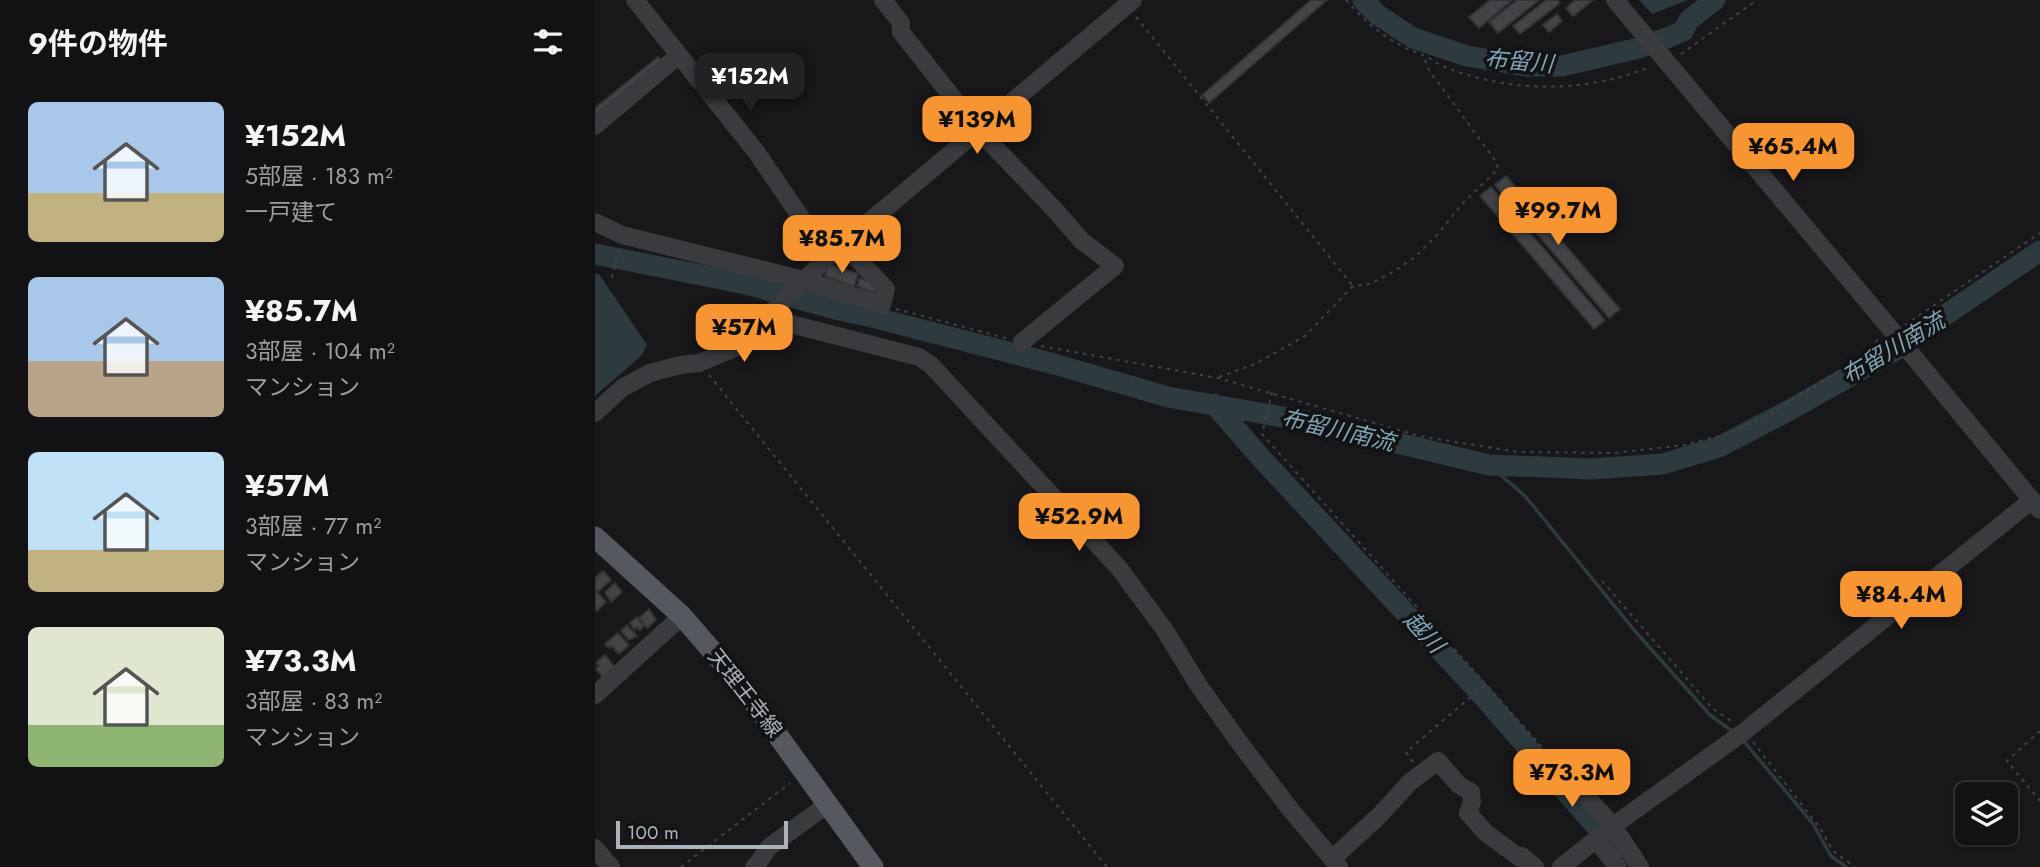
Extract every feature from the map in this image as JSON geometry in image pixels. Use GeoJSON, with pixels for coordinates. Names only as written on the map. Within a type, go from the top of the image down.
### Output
{"type":"FeatureCollection","features":[{"type":"Feature","properties":{"kind":"main road","name":"天理王寺線"},"geometry":{"type":"LineString","coordinates":[[595,537],[682,616],[739,682],[873,867]]}},
{"type":"Feature","properties":{"kind":"street"},"geometry":{"type":"LineString","coordinates":[[595,222],[622,235],[882,306],[886,289],[804,222],[757,153],[635,0]]}},
{"type":"Feature","properties":{"kind":"street"},"geometry":{"type":"LineString","coordinates":[[883,0],[901,23],[901,32],[978,130],[1082,241],[1115,266],[1023,342]]}},
{"type":"Feature","properties":{"kind":"street"},"geometry":{"type":"LineString","coordinates":[[1561,867],[1745,731],[2035,499],[1615,0]]}},
{"type":"Feature","properties":{"kind":"street"},"geometry":{"type":"LineString","coordinates":[[595,413],[622,388],[650,373],[699,363],[734,348],[837,249],[1129,3]]}},
{"type":"Feature","properties":{"kind":"street"},"geometry":{"type":"LineString","coordinates":[[595,126],[679,55]]}},
{"type":"Feature","properties":{"kind":"street"},"geometry":{"type":"LineString","coordinates":[[765,319],[919,357],[930,365],[1119,568],[1164,629],[1199,686],[1239,742],[1290,809],[1336,862],[1410,782],[1438,761],[1459,785],[1471,792],[1472,802],[1468,813],[1486,833],[1535,867]]}},
{"type":"Feature","properties":{"kind":"street"},"geometry":{"type":"LineString","coordinates":[[597,689],[682,616]]}},
{"type":"Feature","properties":{"kind":"street"},"geometry":{"type":"LineString","coordinates":[[1559,766],[1613,826],[1640,867]]}},
{"type":"Feature","properties":{"kind":"street"},"geometry":{"type":"LineString","coordinates":[[754,867],[769,847],[828,804]]}},
{"type":"Feature","properties":{"kind":"street"},"geometry":{"type":"LineString","coordinates":[[1596,840],[1618,867]]}},
{"type":"Feature","properties":{"kind":"street"},"geometry":{"type":"LineString","coordinates":[[595,848],[611,867]]}},
{"type":"Feature","properties":{"kind":"path"},"geometry":{"type":"LineString","coordinates":[[1346,0],[1385,37],[1445,67],[1473,76],[1522,85],[1550,86],[1596,84],[1665,61],[1711,34],[1757,0]]}},
{"type":"Feature","properties":{"kind":"path"},"geometry":{"type":"LineString","coordinates":[[1129,3],[1353,286]]}},
{"type":"Feature","properties":{"kind":"path"},"geometry":{"type":"LineString","coordinates":[[1218,378],[1255,364],[1305,336],[1353,286],[1370,284],[1415,257],[1439,234],[1462,204],[1498,169],[1497,163],[1429,70],[1423,55]]}},
{"type":"Feature","properties":{"kind":"path"},"geometry":{"type":"LineString","coordinates":[[882,306],[1023,342],[1218,378],[1423,437],[1519,452],[1613,453],[1685,445],[1730,433],[1770,414],[1856,360],[1892,331],[2040,233]]}},
{"type":"Feature","properties":{"kind":"path"},"geometry":{"type":"LineString","coordinates":[[612,278],[621,240]]}},
{"type":"Feature","properties":{"kind":"path"},"geometry":{"type":"LineString","coordinates":[[699,363],[1107,867]]}},
{"type":"Feature","properties":{"kind":"path"},"geometry":{"type":"LineString","coordinates":[[1272,392],[1262,434],[1559,766]]}},
{"type":"Feature","properties":{"kind":"path"},"geometry":{"type":"LineString","coordinates":[[1602,581],[1712,708],[1745,731],[1819,828],[1833,851],[1856,867]]}},
{"type":"Feature","properties":{"kind":"path"},"geometry":{"type":"LineString","coordinates":[[1421,772],[1406,752],[1486,683]]}},
{"type":"Feature","properties":{"kind":"path"},"geometry":{"type":"LineString","coordinates":[[2040,732],[2007,761],[2040,801]]}},
{"type":"Feature","properties":{"kind":"path"},"geometry":{"type":"LineString","coordinates":[[681,867],[804,771]]}},
{"type":"Feature","properties":{"kind":"shaded area"},"geometry":{"type":"Polygon","coordinates":[[[1639,0],[1688,0],[1652,14],[1639,0]]]}},
{"type":"Feature","properties":{"kind":"shaded area"},"geometry":{"type":"Polygon","coordinates":[[[595,274],[599,274],[647,345],[641,356],[595,396],[595,274]]]}},
{"type":"Feature","properties":{"kind":"building"},"geometry":{"type":"Polygon","coordinates":[[[1311,0],[1327,0],[1209,103],[1202,95],[1311,0]]]}},
{"type":"Feature","properties":{"kind":"building"},"geometry":{"type":"Polygon","coordinates":[[[1490,0],[1512,0],[1479,28],[1469,17],[1490,0]]]}},
{"type":"Feature","properties":{"kind":"building"},"geometry":{"type":"Polygon","coordinates":[[[1517,0],[1539,0],[1498,33],[1489,22],[1517,0]]]}},
{"type":"Feature","properties":{"kind":"building"},"geometry":{"type":"Polygon","coordinates":[[[1546,0],[1557,0],[1560,3],[1520,34],[1513,26],[1546,0]]]}},
{"type":"Feature","properties":{"kind":"building"},"geometry":{"type":"Polygon","coordinates":[[[1575,0],[1593,0],[1573,16],[1566,8],[1575,0]]]}},
{"type":"Feature","properties":{"kind":"building"},"geometry":{"type":"Polygon","coordinates":[[[1557,14],[1562,21],[1549,32],[1543,25],[1557,14]]]}},
{"type":"Feature","properties":{"kind":"building"},"geometry":{"type":"Polygon","coordinates":[[[658,57],[663,62],[595,117],[595,108],[658,57]]]}},
{"type":"Feature","properties":{"kind":"building"},"geometry":{"type":"Polygon","coordinates":[[[1506,176],[1620,309],[1609,318],[1495,185],[1506,176]]]}},
{"type":"Feature","properties":{"kind":"building"},"geometry":{"type":"Polygon","coordinates":[[[1491,187],[1605,320],[1594,329],[1480,196],[1491,187]]]}},
{"type":"Feature","properties":{"kind":"building"},"geometry":{"type":"Polygon","coordinates":[[[829,264],[858,274],[854,287],[825,276],[829,264]]]}},
{"type":"Feature","properties":{"kind":"building"},"geometry":{"type":"Polygon","coordinates":[[[860,278],[877,285],[874,293],[857,286],[860,278]]]}},
{"type":"Feature","properties":{"kind":"building"},"geometry":{"type":"Polygon","coordinates":[[[603,571],[611,580],[598,592],[595,578],[603,571]]]}},
{"type":"Feature","properties":{"kind":"building"},"geometry":{"type":"Polygon","coordinates":[[[615,583],[622,592],[611,602],[605,592],[615,583]]]}},
{"type":"Feature","properties":{"kind":"building"},"geometry":{"type":"Polygon","coordinates":[[[595,590],[606,602],[597,611],[595,609],[595,590]]]}},
{"type":"Feature","properties":{"kind":"building"},"geometry":{"type":"Polygon","coordinates":[[[649,609],[656,620],[647,628],[639,618],[649,609]]]}},
{"type":"Feature","properties":{"kind":"building"},"geometry":{"type":"Polygon","coordinates":[[[637,617],[644,626],[640,630],[637,627],[635,630],[630,623],[637,617]]]}},
{"type":"Feature","properties":{"kind":"building"},"geometry":{"type":"Polygon","coordinates":[[[627,625],[637,636],[629,640],[621,631],[627,625]]]}},
{"type":"Feature","properties":{"kind":"building"},"geometry":{"type":"Polygon","coordinates":[[[618,633],[629,645],[619,654],[612,646],[609,648],[605,644],[618,633]]]}},
{"type":"Feature","properties":{"kind":"building"},"geometry":{"type":"Polygon","coordinates":[[[605,655],[615,667],[603,677],[596,669],[599,666],[596,663],[605,655]]]}},
{"type":"Feature","properties":{"kind":"waterway","name":"布留川"},"geometry":{"type":"LineString","coordinates":[[1363,0],[1378,15],[1413,38],[1467,56],[1526,66],[1562,66],[1639,48],[1683,31],[1689,20],[1715,0]]}},
{"type":"Feature","properties":{"kind":"waterway","name":"布留川南流"},"geometry":{"type":"LineString","coordinates":[[595,254],[746,284],[1054,364],[1168,397],[1306,421],[1489,465],[1592,469],[1663,464],[1719,447],[1908,343],[2040,251]]}},
{"type":"Feature","properties":{"kind":"waterway","name":"越川"},"geometry":{"type":"LineString","coordinates":[[1214,404],[1482,695],[1615,850]]}},
{"type":"Feature","properties":{"kind":"waterway"},"geometry":{"type":"LineString","coordinates":[[1489,465],[1525,496],[1634,630],[1710,715],[1733,732]]}},
{"type":"Feature","properties":{"kind":"waterway"},"geometry":{"type":"LineString","coordinates":[[1742,739],[1813,824],[1831,856],[1846,867]]}}]}
